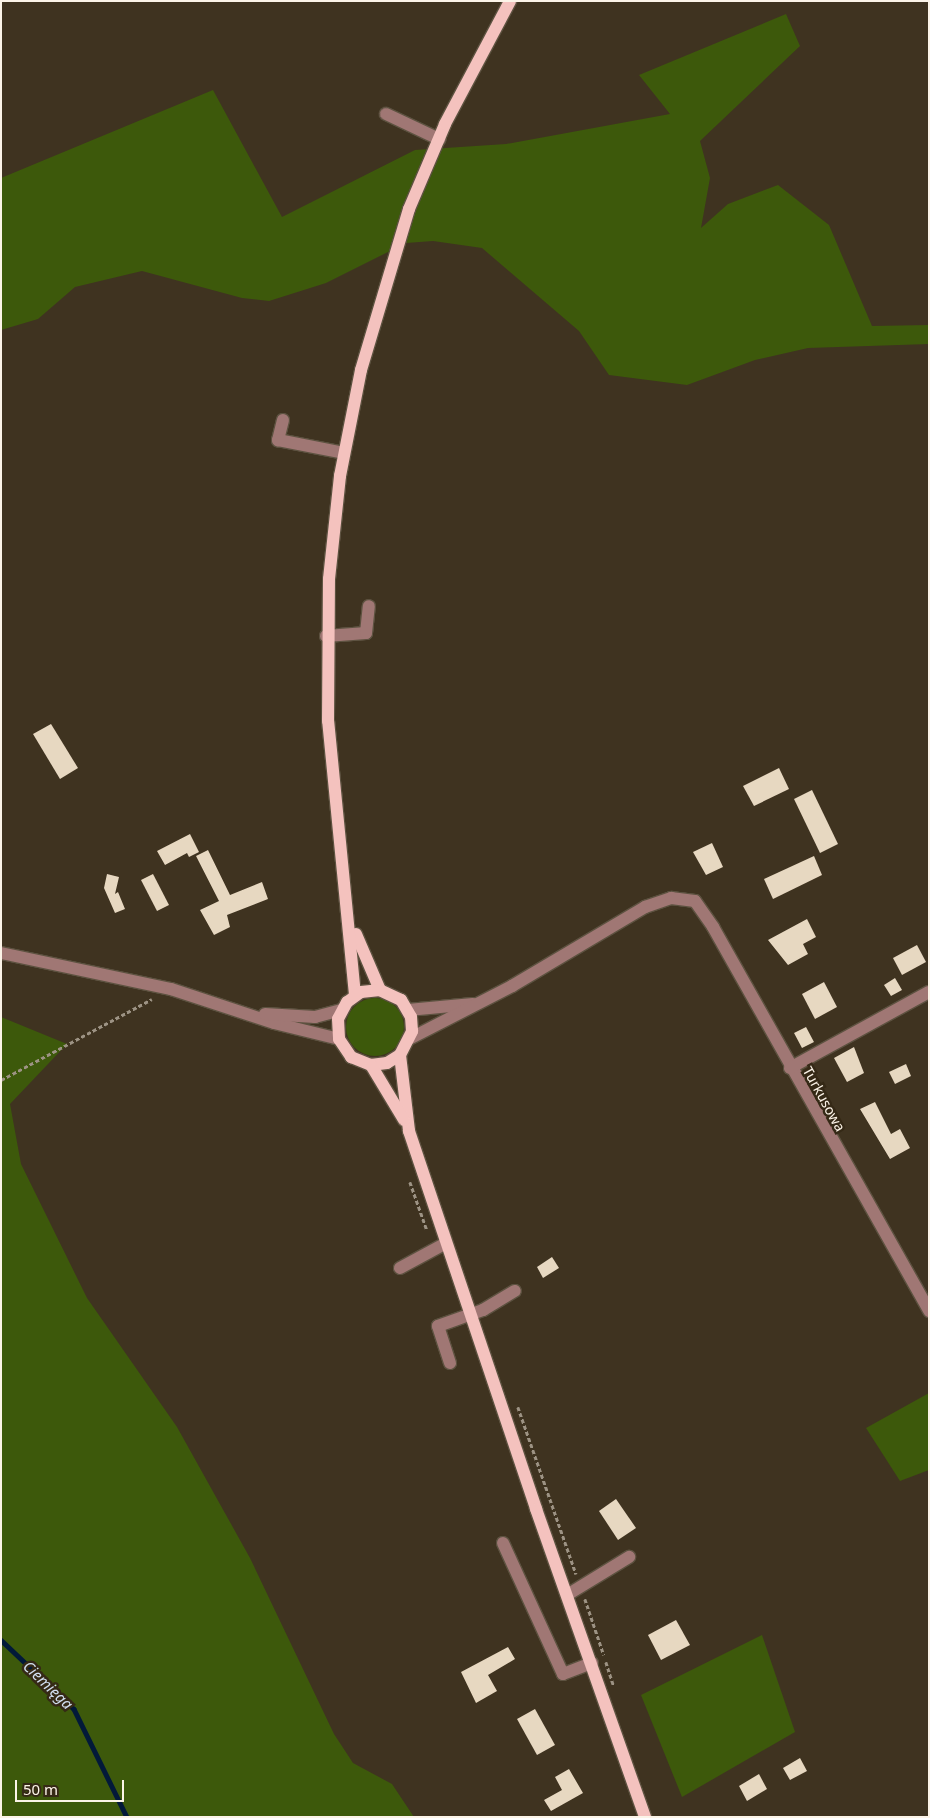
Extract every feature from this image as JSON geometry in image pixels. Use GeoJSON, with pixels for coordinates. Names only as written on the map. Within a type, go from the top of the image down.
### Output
{"type":"FeatureCollection","features":[{"type":"Feature","properties":{"kind":"main road"},"geometry":{"type":"LineString","coordinates":[[355,995],[350,920],[332,782],[326,636],[334,525],[344,453],[375,314],[409,209],[439,139],[510,1]]}},
{"type":"Feature","properties":{"kind":"main road"},"geometry":{"type":"LineString","coordinates":[[350,920],[380,990]]}},
{"type":"Feature","properties":{"kind":"main road"},"geometry":{"type":"LineString","coordinates":[[380,990],[396,997],[408,1010],[411,1038],[400,1055],[387,1063],[371,1065],[351,1057],[339,1038],[341,1010],[355,995],[380,990]]}},
{"type":"Feature","properties":{"kind":"main road"},"geometry":{"type":"LineString","coordinates":[[400,1055],[409,1130],[470,1315],[645,1816]]}},
{"type":"Feature","properties":{"kind":"main road"},"geometry":{"type":"LineString","coordinates":[[371,1065],[409,1130]]}},
{"type":"Feature","properties":{"kind":"street"},"geometry":{"type":"LineString","coordinates":[[386,114],[439,139]]}},
{"type":"Feature","properties":{"kind":"street"},"geometry":{"type":"LineString","coordinates":[[283,420],[278,440],[344,453]]}},
{"type":"Feature","properties":{"kind":"street"},"geometry":{"type":"LineString","coordinates":[[326,636],[366,632],[369,606]]}},
{"type":"Feature","properties":{"kind":"street","name":"Turkusowa"},"geometry":{"type":"LineString","coordinates":[[480,1003],[645,906],[671,898],[695,902],[713,927],[790,1068],[929,1311]]}},
{"type":"Feature","properties":{"kind":"street"},"geometry":{"type":"LineString","coordinates":[[1,953],[171,989],[339,1038]]}},
{"type":"Feature","properties":{"kind":"street"},"geometry":{"type":"LineString","coordinates":[[790,1068],[929,992]]}},
{"type":"Feature","properties":{"kind":"street"},"geometry":{"type":"LineString","coordinates":[[408,1010],[480,1003]]}},
{"type":"Feature","properties":{"kind":"street"},"geometry":{"type":"LineString","coordinates":[[411,1038],[480,1003]]}},
{"type":"Feature","properties":{"kind":"street"},"geometry":{"type":"LineString","coordinates":[[243,1011],[314,1017],[341,1010]]}},
{"type":"Feature","properties":{"kind":"street"},"geometry":{"type":"LineString","coordinates":[[400,1268],[446,1243]]}},
{"type":"Feature","properties":{"kind":"street"},"geometry":{"type":"LineString","coordinates":[[450,1363],[438,1326],[470,1315],[515,1291]]}},
{"type":"Feature","properties":{"kind":"street"},"geometry":{"type":"LineString","coordinates":[[503,1543],[563,1674],[592,1663]]}},
{"type":"Feature","properties":{"kind":"street"},"geometry":{"type":"LineString","coordinates":[[567,1595],[629,1556]]}},
{"type":"Feature","properties":{"kind":"path"},"geometry":{"type":"LineString","coordinates":[[1,1080],[171,989]]}},
{"type":"Feature","properties":{"kind":"green space"},"geometry":{"type":"Polygon","coordinates":[[[786,14],[800,46],[700,141],[710,178],[701,228],[728,204],[778,185],[829,225],[872,326],[929,325],[929,344],[808,348],[755,360],[687,385],[609,375],[579,331],[482,248],[433,241],[406,243],[326,283],[269,301],[242,298],[142,271],[75,287],[38,319],[1,330],[1,178],[213,90],[282,217],[415,150],[506,144],[670,114],[639,75],[786,14]]]}},
{"type":"Feature","properties":{"kind":"green space"},"geometry":{"type":"Polygon","coordinates":[[[375,998],[386,1000],[399,1011],[404,1027],[402,1038],[391,1051],[375,1056],[364,1054],[351,1043],[346,1027],[348,1016],[359,1003],[375,998]]]}},
{"type":"Feature","properties":{"kind":"green space"},"geometry":{"type":"Polygon","coordinates":[[[1,1017],[67,1044],[10,1104],[21,1164],[87,1298],[177,1427],[250,1558],[334,1734],[353,1763],[392,1784],[414,1817],[1,1817],[1,1017]]]}},
{"type":"Feature","properties":{"kind":"green space"},"geometry":{"type":"Polygon","coordinates":[[[929,1393],[929,1470],[900,1481],[866,1428],[929,1393]]]}},
{"type":"Feature","properties":{"kind":"green space"},"geometry":{"type":"Polygon","coordinates":[[[762,1635],[795,1732],[682,1797],[641,1695],[762,1635]]]}},
{"type":"Feature","properties":{"kind":"building"},"geometry":{"type":"Polygon","coordinates":[[[51,724],[78,768],[60,779],[33,734],[51,724]]]}},
{"type":"Feature","properties":{"kind":"building"},"geometry":{"type":"Polygon","coordinates":[[[779,768],[789,789],[754,806],[743,786],[779,768]]]}},
{"type":"Feature","properties":{"kind":"building"},"geometry":{"type":"Polygon","coordinates":[[[812,790],[838,844],[820,853],[794,799],[812,790]]]}},
{"type":"Feature","properties":{"kind":"building"},"geometry":{"type":"Polygon","coordinates":[[[190,834],[199,852],[189,857],[187,853],[165,865],[157,851],[190,834]]]}},
{"type":"Feature","properties":{"kind":"building"},"geometry":{"type":"Polygon","coordinates":[[[712,843],[723,867],[706,875],[693,852],[712,843]]]}},
{"type":"Feature","properties":{"kind":"building"},"geometry":{"type":"Polygon","coordinates":[[[208,850],[230,895],[262,882],[268,899],[227,915],[230,927],[214,935],[200,910],[219,901],[196,856],[208,850]]]}},
{"type":"Feature","properties":{"kind":"building"},"geometry":{"type":"Polygon","coordinates":[[[814,856],[822,875],[773,899],[764,879],[814,856]]]}},
{"type":"Feature","properties":{"kind":"building"},"geometry":{"type":"Polygon","coordinates":[[[107,874],[119,877],[115,894],[118,892],[125,909],[115,913],[104,888],[107,874]]]}},
{"type":"Feature","properties":{"kind":"building"},"geometry":{"type":"Polygon","coordinates":[[[153,874],[169,905],[157,911],[141,880],[153,874]]]}},
{"type":"Feature","properties":{"kind":"building"},"geometry":{"type":"Polygon","coordinates":[[[807,919],[816,937],[803,944],[808,954],[788,965],[768,940],[807,919]]]}},
{"type":"Feature","properties":{"kind":"building"},"geometry":{"type":"Polygon","coordinates":[[[917,945],[926,962],[902,975],[893,958],[917,945]]]}},
{"type":"Feature","properties":{"kind":"building"},"geometry":{"type":"Polygon","coordinates":[[[895,978],[902,990],[891,996],[884,985],[895,978]]]}},
{"type":"Feature","properties":{"kind":"building"},"geometry":{"type":"Polygon","coordinates":[[[824,982],[837,1007],[815,1019],[802,994],[824,982]]]}},
{"type":"Feature","properties":{"kind":"building"},"geometry":{"type":"Polygon","coordinates":[[[806,1027],[814,1042],[802,1048],[794,1033],[806,1027]]]}},
{"type":"Feature","properties":{"kind":"building"},"geometry":{"type":"Polygon","coordinates":[[[854,1047],[864,1073],[847,1082],[834,1058],[854,1047]]]}},
{"type":"Feature","properties":{"kind":"building"},"geometry":{"type":"Polygon","coordinates":[[[906,1064],[911,1076],[895,1084],[889,1072],[906,1064]]]}},
{"type":"Feature","properties":{"kind":"building"},"geometry":{"type":"Polygon","coordinates":[[[875,1102],[891,1134],[900,1129],[910,1148],[890,1159],[860,1109],[875,1102]]]}},
{"type":"Feature","properties":{"kind":"building"},"geometry":{"type":"Polygon","coordinates":[[[552,1257],[559,1268],[543,1278],[537,1267],[552,1257]]]}},
{"type":"Feature","properties":{"kind":"building"},"geometry":{"type":"Polygon","coordinates":[[[616,1499],[636,1528],[618,1540],[599,1511],[616,1499]]]}},
{"type":"Feature","properties":{"kind":"building"},"geometry":{"type":"Polygon","coordinates":[[[676,1620],[690,1645],[661,1660],[648,1635],[676,1620]]]}},
{"type":"Feature","properties":{"kind":"building"},"geometry":{"type":"Polygon","coordinates":[[[508,1647],[515,1659],[488,1675],[497,1691],[476,1703],[461,1672],[508,1647]]]}},
{"type":"Feature","properties":{"kind":"building"},"geometry":{"type":"Polygon","coordinates":[[[535,1709],[555,1745],[537,1755],[517,1719],[535,1709]]]}},
{"type":"Feature","properties":{"kind":"building"},"geometry":{"type":"Polygon","coordinates":[[[800,1758],[807,1771],[790,1780],[783,1768],[800,1758]]]}},
{"type":"Feature","properties":{"kind":"building"},"geometry":{"type":"Polygon","coordinates":[[[569,1769],[583,1793],[551,1811],[544,1800],[562,1790],[555,1777],[569,1769]]]}},
{"type":"Feature","properties":{"kind":"building"},"geometry":{"type":"Polygon","coordinates":[[[759,1774],[767,1789],[747,1801],[739,1786],[759,1774]]]}},
{"type":"Feature","properties":{"kind":"waterway","name":"Ciemięga"},"geometry":{"type":"LineString","coordinates":[[1,1640],[74,1709],[127,1817]]}}]}
